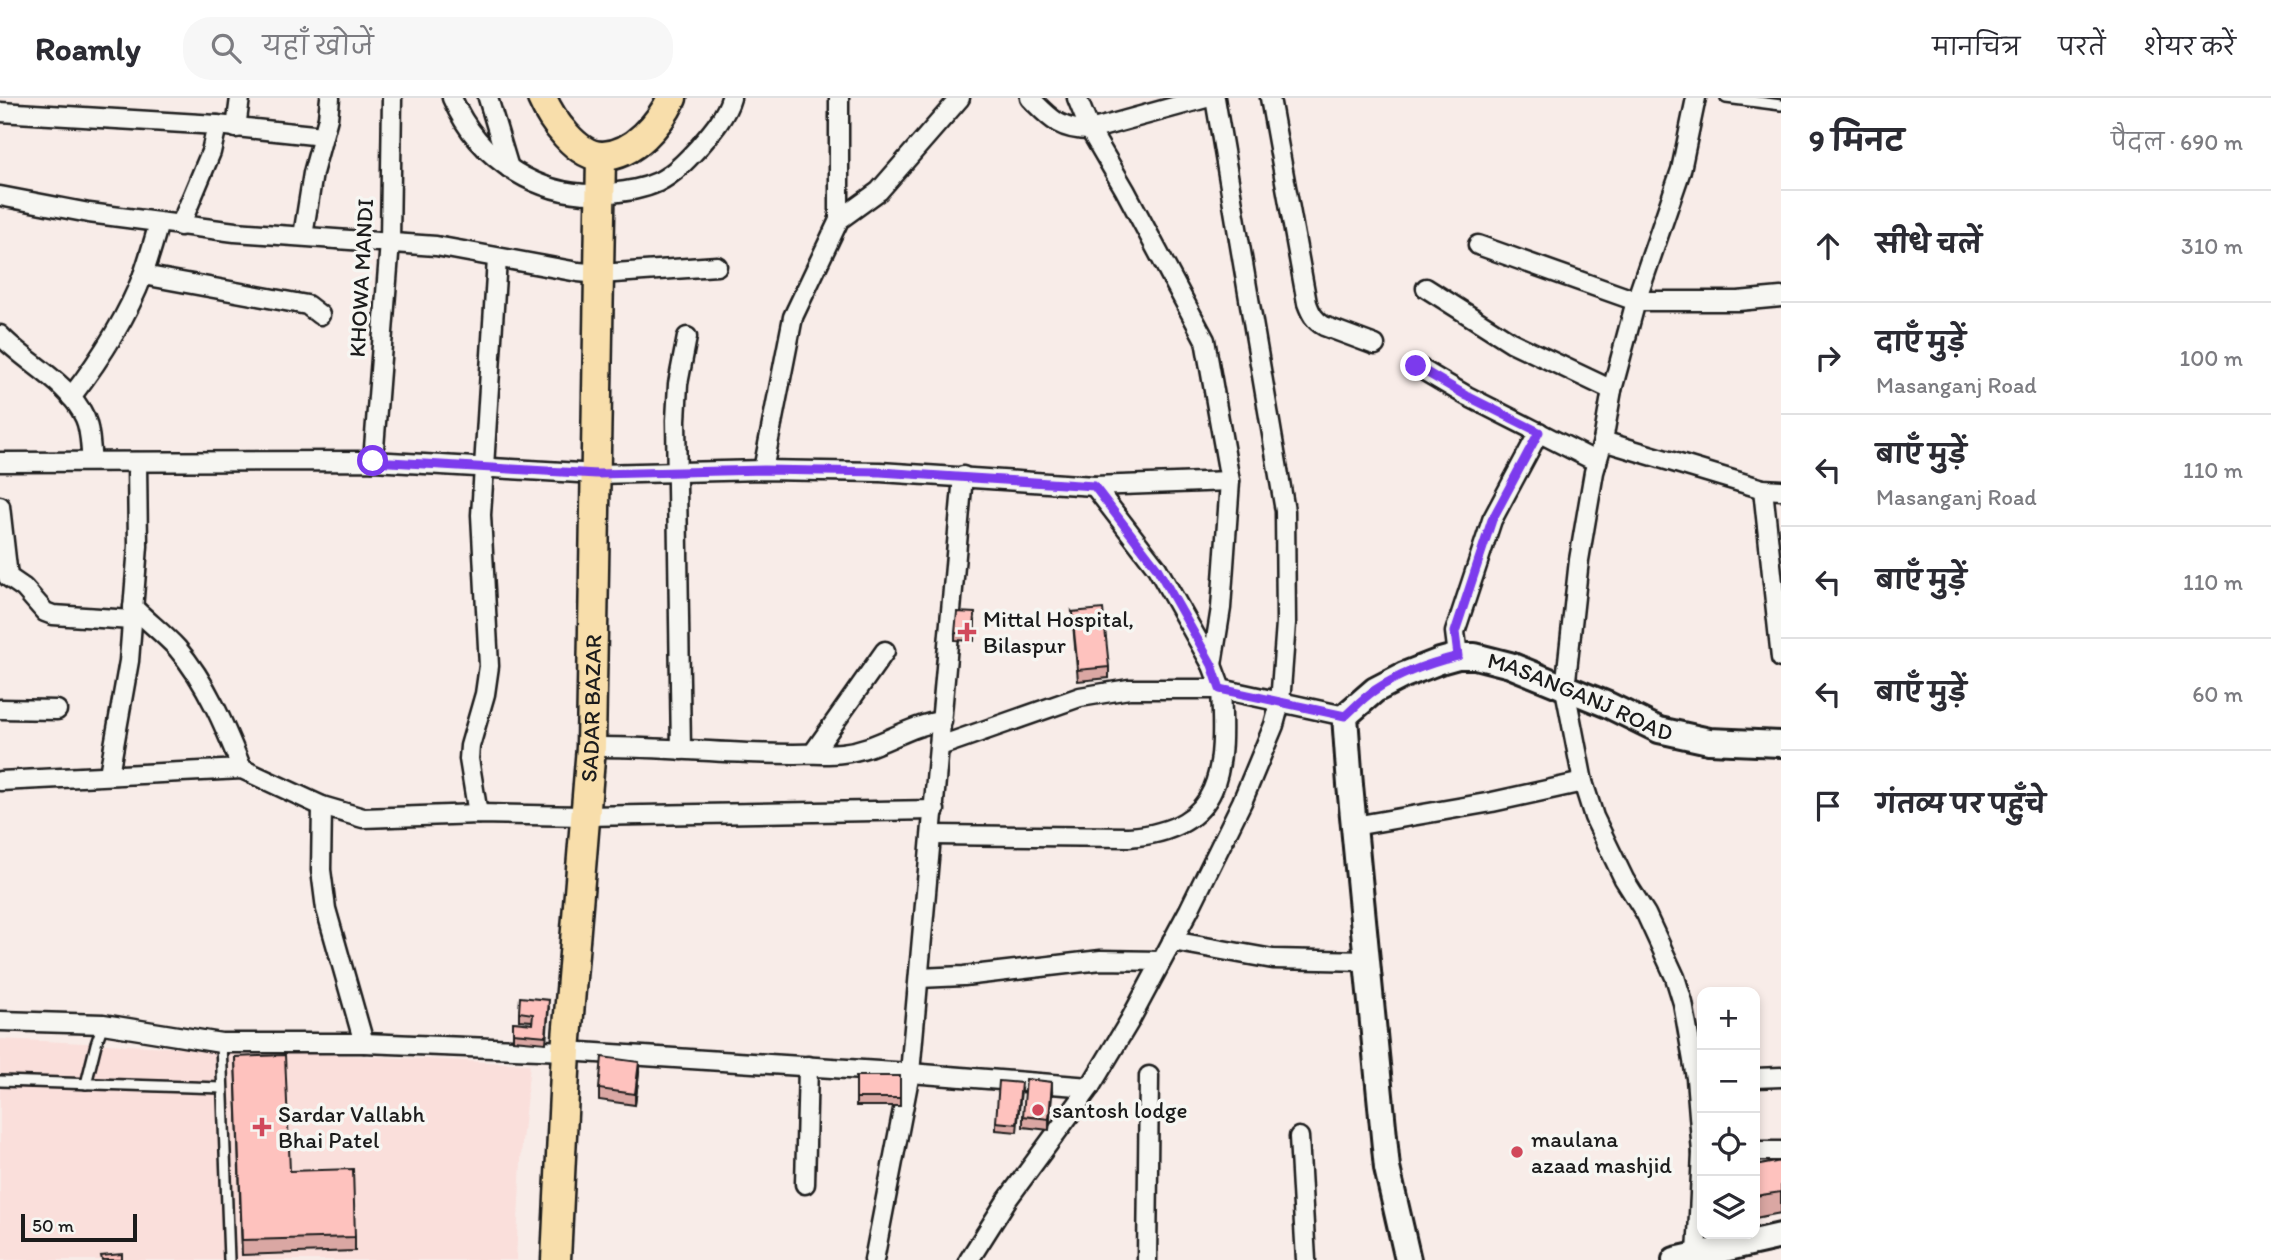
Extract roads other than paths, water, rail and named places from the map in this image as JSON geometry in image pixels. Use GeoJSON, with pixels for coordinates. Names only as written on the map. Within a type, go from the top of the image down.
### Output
{"type":"FeatureCollection","features":[{"type":"Feature","properties":{"kind":"main road"},"geometry":{"type":"LineString","coordinates":[[542,98],[556,124],[571,140],[586,151],[601,156],[617,153],[646,135],[664,114],[672,98]]}},
{"type":"Feature","properties":{"kind":"main road","name":"SADAR BAZAR"},"geometry":{"type":"LineString","coordinates":[[556,1260],[566,1051],[591,747],[601,156]]}},
{"type":"Feature","properties":{"kind":"street"},"geometry":{"type":"LineString","coordinates":[[236,128],[240,98]]}},
{"type":"Feature","properties":{"kind":"street"},"geometry":{"type":"LineString","coordinates":[[303,236],[313,173],[330,98]]}},
{"type":"Feature","properties":{"kind":"street","name":"KHOWA MANDI"},"geometry":{"type":"LineString","coordinates":[[373,461],[390,242],[392,98]]}},
{"type":"Feature","properties":{"kind":"street"},"geometry":{"type":"LineString","coordinates":[[452,98],[473,136],[509,168],[545,187],[569,193],[601,194],[639,190],[660,181],[682,164],[711,133],[731,98]]}},
{"type":"Feature","properties":{"kind":"street"},"geometry":{"type":"LineString","coordinates":[[488,98],[509,168]]}},
{"type":"Feature","properties":{"kind":"street"},"geometry":{"type":"LineString","coordinates":[[764,470],[793,317],[839,220],[839,98]]}},
{"type":"Feature","properties":{"kind":"street"},"geometry":{"type":"LineString","coordinates":[[839,220],[879,191],[960,98]]}},
{"type":"Feature","properties":{"kind":"street"},"geometry":{"type":"LineString","coordinates":[[1030,98],[1052,120],[1074,130],[1090,130],[1206,98]]}},
{"type":"Feature","properties":{"kind":"street"},"geometry":{"type":"LineString","coordinates":[[1076,98],[1090,130],[1205,340],[1230,481],[1221,608],[1212,665]]}},
{"type":"Feature","properties":{"kind":"street"},"geometry":{"type":"LineString","coordinates":[[969,1260],[1007,1200],[1090,1087],[1161,961],[1242,802],[1280,703],[1286,622],[1285,511],[1214,98]]}},
{"type":"Feature","properties":{"kind":"street"},"geometry":{"type":"LineString","coordinates":[[1270,98],[1311,315],[1324,326],[1376,345]]}},
{"type":"Feature","properties":{"kind":"street"},"geometry":{"type":"LineString","coordinates":[[1696,98],[1681,170],[1636,301],[1612,390],[1579,560],[1565,689],[1583,782],[1594,817],[1607,847],[1646,914],[1675,977],[1697,1069]]}},
{"type":"Feature","properties":{"kind":"street"},"geometry":{"type":"LineString","coordinates":[[0,112],[217,125],[323,136]]}},
{"type":"Feature","properties":{"kind":"street"},"geometry":{"type":"LineString","coordinates":[[180,226],[211,152],[217,125]]}},
{"type":"Feature","properties":{"kind":"street"},"geometry":{"type":"LineString","coordinates":[[0,196],[89,213],[180,226],[436,246],[557,269],[600,274],[717,265]]}},
{"type":"Feature","properties":{"kind":"street"},"geometry":{"type":"LineString","coordinates":[[71,397],[88,375],[131,303],[159,223]]}},
{"type":"Feature","properties":{"kind":"street"},"geometry":{"type":"LineString","coordinates":[[1478,245],[1636,301],[1738,301],[1781,297]]}},
{"type":"Feature","properties":{"kind":"street"},"geometry":{"type":"LineString","coordinates":[[478,814],[469,759],[489,666],[481,515],[498,258]]}},
{"type":"Feature","properties":{"kind":"street"},"geometry":{"type":"LineString","coordinates":[[143,275],[307,305],[320,315]]}},
{"type":"Feature","properties":{"kind":"street"},"geometry":{"type":"LineString","coordinates":[[1426,288],[1511,342],[1548,362],[1612,390]]}},
{"type":"Feature","properties":{"kind":"street"},"geometry":{"type":"LineString","coordinates":[[0,335],[71,397],[86,419],[92,461]]}},
{"type":"Feature","properties":{"kind":"street"},"geometry":{"type":"LineString","coordinates":[[681,750],[676,472],[678,384],[687,337]]}},
{"type":"Feature","properties":{"kind":"street"},"geometry":{"type":"LineString","coordinates":[[1416,366],[1467,396],[1597,462]]}},
{"type":"Feature","properties":{"kind":"street"},"geometry":{"type":"LineString","coordinates":[[1458,656],[1455,632],[1492,520],[1539,432]]}},
{"type":"Feature","properties":{"kind":"street"},"geometry":{"type":"LineString","coordinates":[[1603,441],[1772,489],[1781,658]]}},
{"type":"Feature","properties":{"kind":"street"},"geometry":{"type":"LineString","coordinates":[[1,466],[92,461],[373,461],[597,474],[764,470],[963,476],[1094,486],[1230,481]]}},
{"type":"Feature","properties":{"kind":"street"},"geometry":{"type":"LineString","coordinates":[[109,774],[129,661],[138,546],[137,461]]}},
{"type":"Feature","properties":{"kind":"street"},"geometry":{"type":"LineString","coordinates":[[874,1260],[910,1073],[963,476]]}},
{"type":"Feature","properties":{"kind":"street"},"geometry":{"type":"LineString","coordinates":[[932,835],[1156,835],[1172,830],[1191,818],[1209,798],[1219,772],[1223,727],[1220,689],[1212,665],[1157,568],[1094,486]]}},
{"type":"Feature","properties":{"kind":"street"},"geometry":{"type":"LineString","coordinates":[[0,506],[8,577],[24,588],[45,612],[53,615],[132,613],[177,649],[208,693],[242,769]]}},
{"type":"Feature","properties":{"kind":"street"},"geometry":{"type":"LineString","coordinates":[[813,753],[885,651]]}},
{"type":"Feature","properties":{"kind":"street","name":"MASANGANJ ROAD"},"geometry":{"type":"LineString","coordinates":[[1345,716],[1375,690],[1404,675],[1458,656],[1492,659],[1608,705],[1659,730],[1709,741],[1781,744]]}},
{"type":"Feature","properties":{"kind":"street"},"geometry":{"type":"LineString","coordinates":[[940,746],[1080,697],[1129,689],[1220,689],[1345,716],[1387,1168],[1408,1260]]}},
{"type":"Feature","properties":{"kind":"street"},"geometry":{"type":"LineString","coordinates":[[0,709],[57,710]]}},
{"type":"Feature","properties":{"kind":"street"},"geometry":{"type":"LineString","coordinates":[[591,747],[813,753],[865,750],[919,725],[942,721]]}},
{"type":"Feature","properties":{"kind":"street"},"geometry":{"type":"LineString","coordinates":[[0,781],[242,769],[322,806],[363,818],[478,814],[585,816],[935,810]]}},
{"type":"Feature","properties":{"kind":"street"},"geometry":{"type":"LineString","coordinates":[[1354,826],[1492,802],[1583,782]]}},
{"type":"Feature","properties":{"kind":"street"},"geometry":{"type":"LineString","coordinates":[[322,806],[321,870],[326,909],[364,1043]]}},
{"type":"Feature","properties":{"kind":"street"},"geometry":{"type":"LineString","coordinates":[[1172,941],[1273,959],[1367,961]]}},
{"type":"Feature","properties":{"kind":"street"},"geometry":{"type":"LineString","coordinates":[[919,978],[1101,960],[1161,961]]}},
{"type":"Feature","properties":{"kind":"street"},"geometry":{"type":"LineString","coordinates":[[0,1021],[103,1024],[221,1043],[364,1043],[566,1051],[1090,1087]]}},
{"type":"Feature","properties":{"kind":"street"},"geometry":{"type":"LineString","coordinates":[[805,1184],[808,1066]]}},
{"type":"Feature","properties":{"kind":"street"},"geometry":{"type":"LineString","coordinates":[[1147,1260],[1149,1076]]}},
{"type":"Feature","properties":{"kind":"street"},"geometry":{"type":"LineString","coordinates":[[1760,1077],[1781,1077]]}},
{"type":"Feature","properties":{"kind":"street"},"geometry":{"type":"LineString","coordinates":[[1299,1137],[1306,1260]]}},
{"type":"Feature","properties":{"kind":"street"},"geometry":{"type":"LineString","coordinates":[[1760,1152],[1781,1151]]}},
{"type":"Feature","properties":{"kind":"street"},"geometry":{"type":"LineString","coordinates":[[1698,1176],[1686,1258],[1781,1236]]}},
{"type":"Feature","properties":{"kind":"lane"},"geometry":{"type":"LineString","coordinates":[[1726,98],[1781,105]]}},
{"type":"Feature","properties":{"kind":"lane"},"geometry":{"type":"LineString","coordinates":[[86,1084],[103,1024]]}},
{"type":"Feature","properties":{"kind":"lane"},"geometry":{"type":"LineString","coordinates":[[221,1043],[229,1260]]}},
{"type":"Feature","properties":{"kind":"lane"},"geometry":{"type":"LineString","coordinates":[[0,1081],[222,1088]]}},
{"type":"Feature","properties":{"kind":"place","name":"Mittal Hospital, Bilaspur"},"geometry":{"type":"Point","coordinates":[967,632]}},
{"type":"Feature","properties":{"kind":"place","name":"santosh lodge"},"geometry":{"type":"Point","coordinates":[1038,1110]}},
{"type":"Feature","properties":{"kind":"place","name":"Sardar Vallabh Bhai Patel"},"geometry":{"type":"Point","coordinates":[262,1127]}},
{"type":"Feature","properties":{"kind":"place","name":"maulana azaad mashjid"},"geometry":{"type":"Point","coordinates":[1517,1152]}}]}
